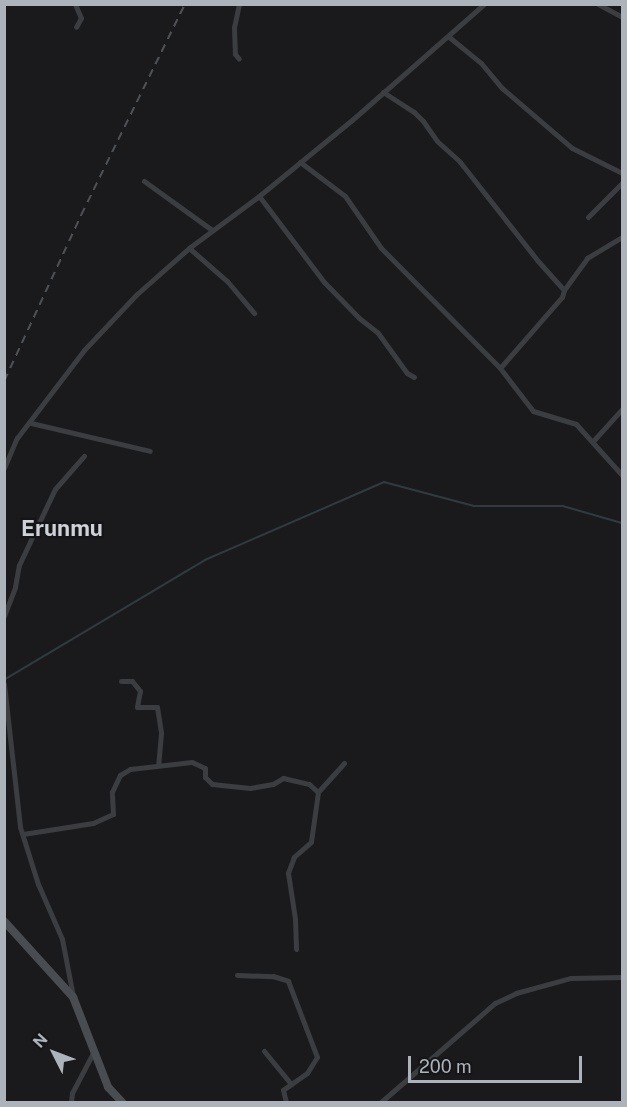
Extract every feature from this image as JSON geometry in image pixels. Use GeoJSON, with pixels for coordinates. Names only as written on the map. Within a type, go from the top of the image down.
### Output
{"type":"FeatureCollection","features":[{"type":"Feature","properties":{"kind":"street"},"geometry":{"type":"LineString","coordinates":[[75,4],[81,18],[76,27]]}},
{"type":"Feature","properties":{"kind":"street"},"geometry":{"type":"LineString","coordinates":[[239,4],[234,27],[236,54],[239,59]]}},
{"type":"Feature","properties":{"kind":"street"},"geometry":{"type":"LineString","coordinates":[[4,468],[17,438],[31,423],[84,350],[137,294],[189,248],[300,162],[449,37],[484,4]]}},
{"type":"Feature","properties":{"kind":"street"},"geometry":{"type":"LineString","coordinates":[[598,4],[622,17]]}},
{"type":"Feature","properties":{"kind":"street"},"geometry":{"type":"LineString","coordinates":[[449,37],[482,63],[502,88],[572,148],[622,173]]}},
{"type":"Feature","properties":{"kind":"street"},"geometry":{"type":"LineString","coordinates":[[383,92],[414,112],[423,121],[436,141],[460,162],[537,260],[564,290]]}},
{"type":"Feature","properties":{"kind":"street"},"geometry":{"type":"LineString","coordinates":[[300,162],[345,195],[381,248],[500,369],[533,411],[576,423],[594,440],[622,475]]}},
{"type":"Feature","properties":{"kind":"street"},"geometry":{"type":"LineString","coordinates":[[144,181],[212,230]]}},
{"type":"Feature","properties":{"kind":"street"},"geometry":{"type":"LineString","coordinates":[[588,217],[622,183]]}},
{"type":"Feature","properties":{"kind":"street"},"geometry":{"type":"LineString","coordinates":[[259,196],[324,282],[359,318],[378,333],[407,373],[414,377]]}},
{"type":"Feature","properties":{"kind":"street"},"geometry":{"type":"LineString","coordinates":[[500,369],[562,297],[564,290],[587,258],[622,237]]}},
{"type":"Feature","properties":{"kind":"street"},"geometry":{"type":"LineString","coordinates":[[189,248],[226,281],[254,313]]}},
{"type":"Feature","properties":{"kind":"street"},"geometry":{"type":"LineString","coordinates":[[594,440],[622,409]]}},
{"type":"Feature","properties":{"kind":"street"},"geometry":{"type":"LineString","coordinates":[[31,423],[150,451]]}},
{"type":"Feature","properties":{"kind":"street"},"geometry":{"type":"LineString","coordinates":[[4,616],[15,587],[19,565],[55,489],[84,456]]}},
{"type":"Feature","properties":{"kind":"street"},"geometry":{"type":"LineString","coordinates":[[121,681],[132,681],[140,691],[137,707],[157,707],[161,733],[158,765]]}},
{"type":"Feature","properties":{"kind":"street"},"geometry":{"type":"LineString","coordinates":[[4,684],[23,834],[38,884],[62,939],[73,997],[108,1087],[122,1102]]}},
{"type":"Feature","properties":{"kind":"street"},"geometry":{"type":"LineString","coordinates":[[23,834],[93,823],[113,814],[112,792],[120,775],[130,769],[158,765],[192,762],[205,768],[206,777],[212,783],[227,786],[260,787],[283,778],[309,784],[318,792]]}},
{"type":"Feature","properties":{"kind":"street"},"geometry":{"type":"LineString","coordinates":[[296,949],[295,919],[288,873],[294,857],[311,842],[318,792],[344,763]]}},
{"type":"Feature","properties":{"kind":"street"},"geometry":{"type":"LineString","coordinates":[[4,921],[73,997]]}},
{"type":"Feature","properties":{"kind":"street"},"geometry":{"type":"LineString","coordinates":[[237,975],[273,976],[288,981],[317,1057],[307,1073],[283,1090],[286,1102]]}},
{"type":"Feature","properties":{"kind":"street"},"geometry":{"type":"LineString","coordinates":[[381,1102],[495,1003],[516,993],[571,978],[622,977]]}},
{"type":"Feature","properties":{"kind":"street"},"geometry":{"type":"LineString","coordinates":[[71,1102],[72,1093],[94,1051]]}},
{"type":"Feature","properties":{"kind":"street"},"geometry":{"type":"LineString","coordinates":[[264,1051],[291,1084]]}},
{"type":"Feature","properties":{"kind":"waterway"},"geometry":{"type":"LineString","coordinates":[[4,680],[205,560],[384,482],[474,506],[563,506],[622,523]]}},
{"type":"Feature","properties":{"kind":"railway"},"geometry":{"type":"LineString","coordinates":[[4,381],[81,215],[185,4]]}},
{"type":"Feature","properties":{"kind":"district","name":"Erunmu"},"geometry":{"type":"Point","coordinates":[62,529]}}]}
